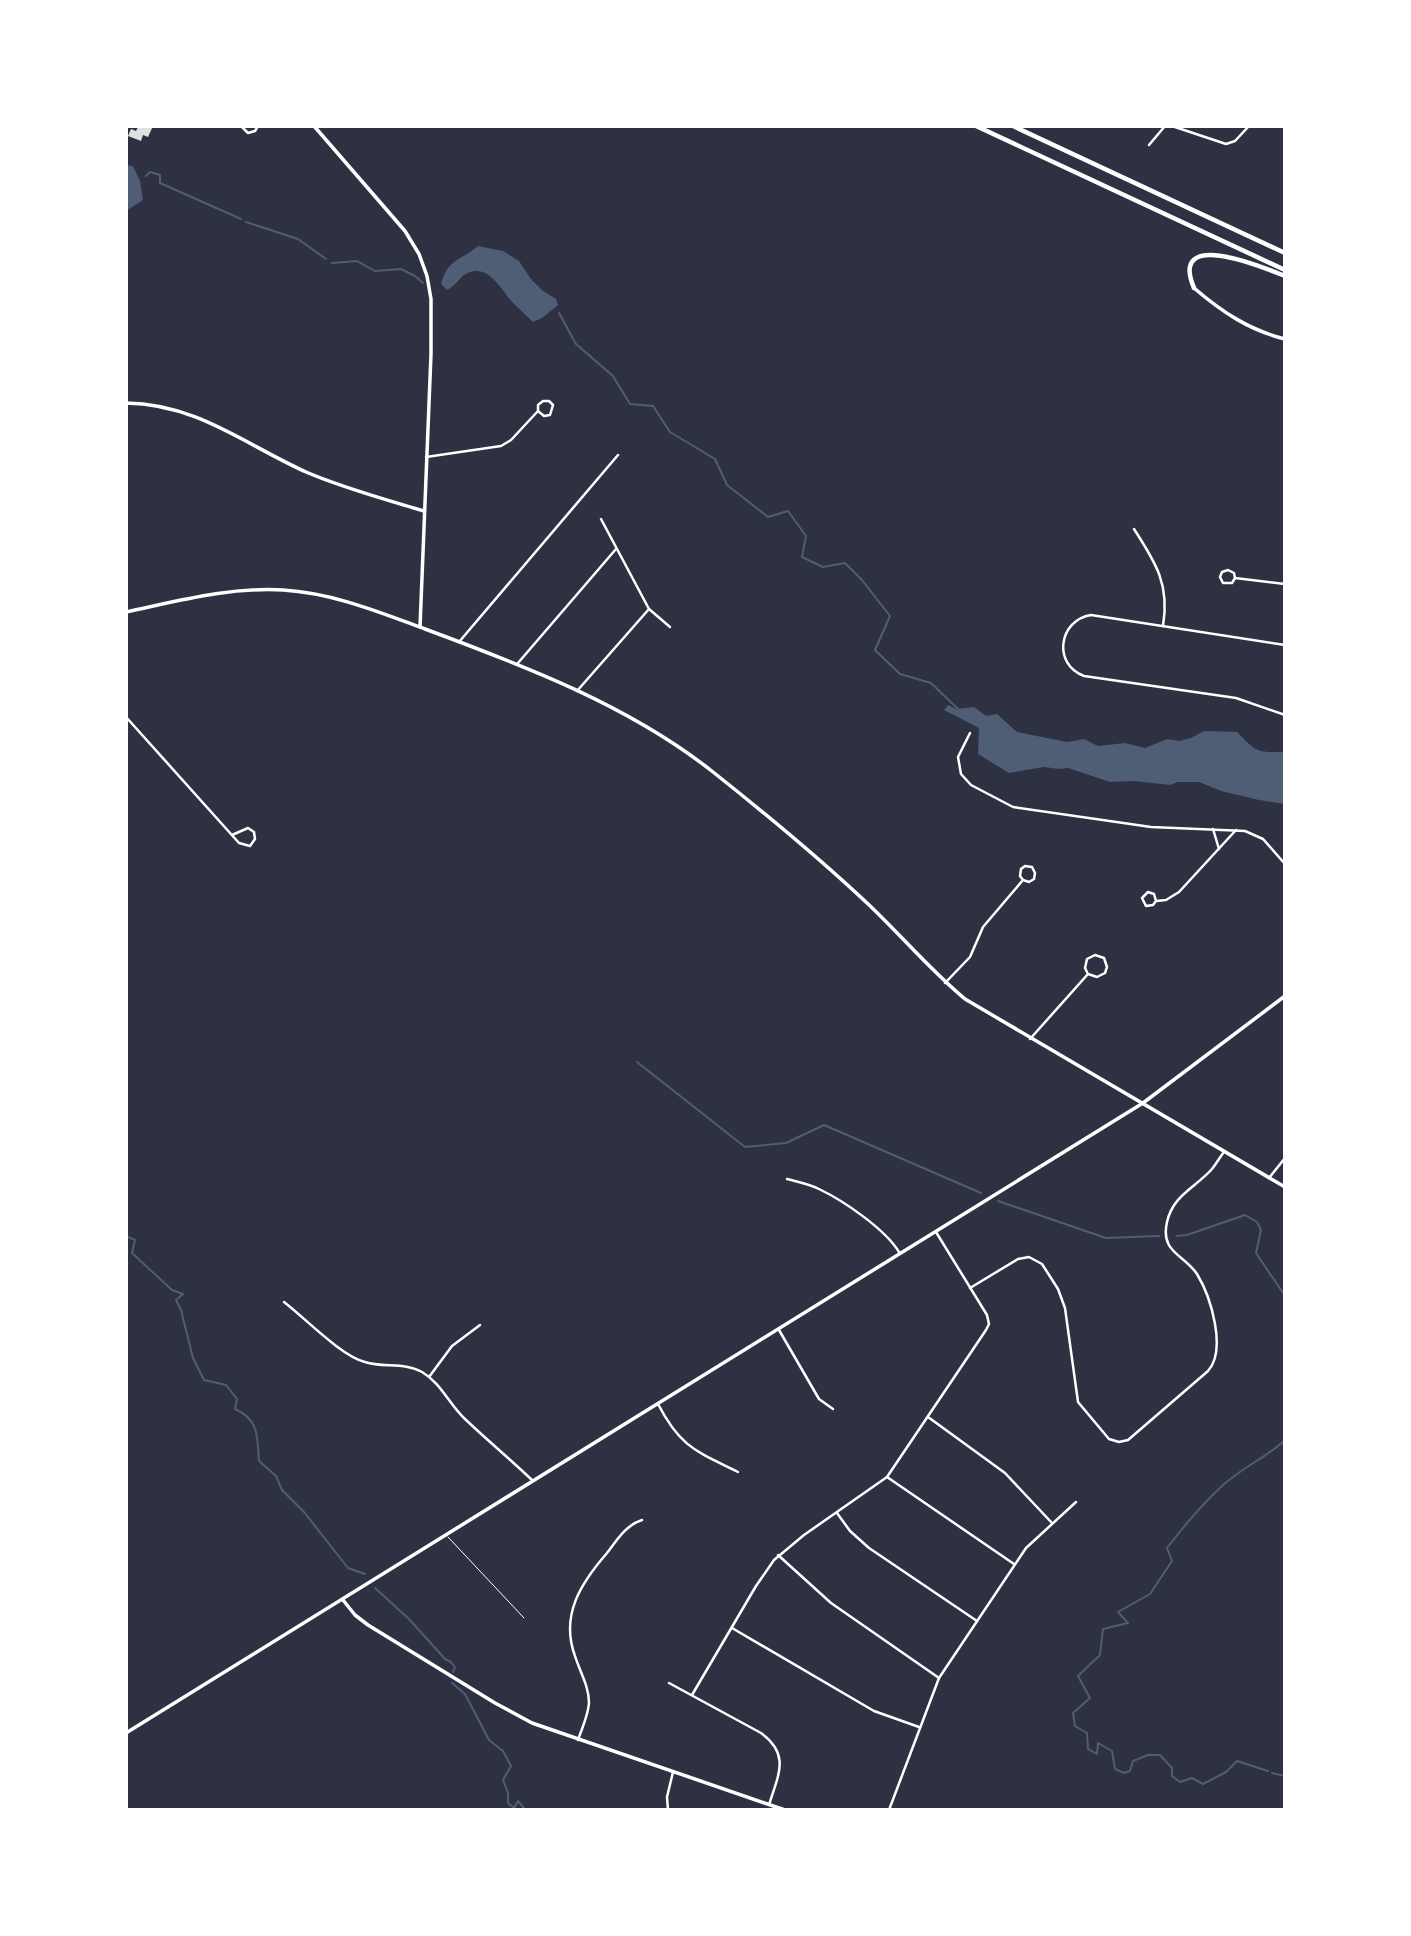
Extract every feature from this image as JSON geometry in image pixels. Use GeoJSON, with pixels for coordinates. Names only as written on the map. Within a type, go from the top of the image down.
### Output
{"type":"FeatureCollection","features":[{"type":"Feature","properties":{"kind":"highway"},"geometry":{"type":"LineString","coordinates":[[976,126],[1285,270]]}},
{"type":"Feature","properties":{"kind":"highway"},"geometry":{"type":"LineString","coordinates":[[1013,126],[1285,253]]}},
{"type":"Feature","properties":{"kind":"highway"},"geometry":{"type":"LineString","coordinates":[[1194,288],[1190,276],[1191,267],[1196,259],[1205,255],[1234,258],[1285,276]]}},
{"type":"Feature","properties":{"kind":"street"},"geometry":{"type":"LineString","coordinates":[[241,126],[248,133],[255,131],[258,126]]}},
{"type":"Feature","properties":{"kind":"street"},"geometry":{"type":"LineString","coordinates":[[313,126],[403,228],[425,267],[431,299],[431,340],[420,627]]}},
{"type":"Feature","properties":{"kind":"street"},"geometry":{"type":"LineString","coordinates":[[1149,145],[1165,126]]}},
{"type":"Feature","properties":{"kind":"street"},"geometry":{"type":"LineString","coordinates":[[1172,126],[1226,144],[1235,141],[1249,126]]}},
{"type":"Feature","properties":{"kind":"street"},"geometry":{"type":"LineString","coordinates":[[1194,288],[1238,321],[1285,339]]}},
{"type":"Feature","properties":{"kind":"street"},"geometry":{"type":"LineString","coordinates":[[426,457],[501,446],[511,440],[538,411],[538,405],[543,401],[549,401],[553,405],[550,415],[544,416],[538,411]]}},
{"type":"Feature","properties":{"kind":"street"},"geometry":{"type":"LineString","coordinates":[[126,403],[155,405],[192,414],[313,475],[424,511]]}},
{"type":"Feature","properties":{"kind":"street"},"geometry":{"type":"LineString","coordinates":[[459,642],[618,455]]}},
{"type":"Feature","properties":{"kind":"street"},"geometry":{"type":"LineString","coordinates":[[601,519],[649,609],[670,627]]}},
{"type":"Feature","properties":{"kind":"street"},"geometry":{"type":"LineString","coordinates":[[1134,529],[1153,559],[1162,581],[1166,606],[1163,627]]}},
{"type":"Feature","properties":{"kind":"street"},"geometry":{"type":"LineString","coordinates":[[518,663],[616,548]]}},
{"type":"Feature","properties":{"kind":"street"},"geometry":{"type":"LineString","coordinates":[[1228,570],[1233,572],[1235,578],[1227,585],[1220,576],[1228,570]]}},
{"type":"Feature","properties":{"kind":"street"},"geometry":{"type":"LineString","coordinates":[[1235,578],[1285,584]]}},
{"type":"Feature","properties":{"kind":"street"},"geometry":{"type":"LineString","coordinates":[[126,612],[239,590],[308,593],[345,601],[420,627],[518,663],[577,691],[656,733],[711,771],[866,902],[945,983],[977,1008],[1285,1187]]}},
{"type":"Feature","properties":{"kind":"street"},"geometry":{"type":"LineString","coordinates":[[577,691],[649,609]]}},
{"type":"Feature","properties":{"kind":"street"},"geometry":{"type":"LineString","coordinates":[[1285,645],[1101,615],[1086,616],[1069,627],[1064,637],[1063,653],[1071,667],[1084,676],[1236,698],[1285,715]]}},
{"type":"Feature","properties":{"kind":"street"},"geometry":{"type":"LineString","coordinates":[[126,717],[232,835],[244,846],[251,845],[255,839],[249,828],[232,835]]}},
{"type":"Feature","properties":{"kind":"street"},"geometry":{"type":"LineString","coordinates":[[970,733],[958,757],[961,774],[971,785],[1013,807],[1151,828],[1236,830],[1259,836],[1285,864]]}},
{"type":"Feature","properties":{"kind":"street"},"geometry":{"type":"LineString","coordinates":[[1213,828],[1219,849]]}},
{"type":"Feature","properties":{"kind":"street"},"geometry":{"type":"LineString","coordinates":[[1156,901],[1154,894],[1150,892],[1146,892],[1142,898],[1146,906],[1153,905],[1156,901],[1166,900],[1179,892],[1236,830]]}},
{"type":"Feature","properties":{"kind":"street"},"geometry":{"type":"LineString","coordinates":[[1032,867],[1035,878],[1029,882],[1023,880],[1021,869],[1032,867]]}},
{"type":"Feature","properties":{"kind":"street"},"geometry":{"type":"LineString","coordinates":[[945,983],[970,957],[983,927],[1023,880]]}},
{"type":"Feature","properties":{"kind":"street"},"geometry":{"type":"LineString","coordinates":[[1095,954],[1104,958],[1107,967],[1103,975],[1097,978],[1088,975],[1084,968],[1087,959],[1095,954]]}},
{"type":"Feature","properties":{"kind":"street"},"geometry":{"type":"LineString","coordinates":[[1030,1039],[1088,975]]}},
{"type":"Feature","properties":{"kind":"street"},"geometry":{"type":"LineString","coordinates":[[126,1733],[1143,1103],[1285,996]]}},
{"type":"Feature","properties":{"kind":"street"},"geometry":{"type":"LineString","coordinates":[[970,1288],[1018,1259],[1029,1257],[1042,1264],[1058,1289],[1065,1308],[1078,1402],[1109,1439],[1119,1442],[1128,1440],[1216,1361],[1216,1331],[1209,1303],[1196,1273],[1170,1249],[1166,1231],[1177,1199],[1212,1169],[1224,1152]]}},
{"type":"Feature","properties":{"kind":"street"},"geometry":{"type":"LineString","coordinates":[[1269,1178],[1285,1158]]}},
{"type":"Feature","properties":{"kind":"street"},"geometry":{"type":"LineString","coordinates":[[787,1179],[815,1187],[839,1201],[887,1235],[901,1255]]}},
{"type":"Feature","properties":{"kind":"street"},"geometry":{"type":"LineString","coordinates":[[692,1695],[763,1575],[778,1555],[887,1477],[986,1330],[989,1322],[936,1232]]}},
{"type":"Feature","properties":{"kind":"street"},"geometry":{"type":"LineString","coordinates":[[284,1302],[357,1360],[377,1366],[408,1367],[429,1377],[463,1417],[534,1481]]}},
{"type":"Feature","properties":{"kind":"street"},"geometry":{"type":"LineString","coordinates":[[429,1377],[452,1346],[480,1325]]}},
{"type":"Feature","properties":{"kind":"street"},"geometry":{"type":"LineString","coordinates":[[779,1329],[819,1399],[833,1409]]}},
{"type":"Feature","properties":{"kind":"street"},"geometry":{"type":"LineString","coordinates":[[658,1404],[669,1426],[685,1444],[738,1472]]}},
{"type":"Feature","properties":{"kind":"street"},"geometry":{"type":"LineString","coordinates":[[928,1417],[1005,1473],[1052,1523]]}},
{"type":"Feature","properties":{"kind":"street"},"geometry":{"type":"LineString","coordinates":[[887,1477],[1014,1564]]}},
{"type":"Feature","properties":{"kind":"street"},"geometry":{"type":"LineString","coordinates":[[889,1810],[939,1678],[1026,1548],[1076,1502]]}},
{"type":"Feature","properties":{"kind":"street"},"geometry":{"type":"LineString","coordinates":[[836,1513],[850,1531],[869,1548],[977,1621]]}},
{"type":"Feature","properties":{"kind":"street"},"geometry":{"type":"LineString","coordinates":[[578,1740],[589,1703],[572,1644],[570,1623],[573,1603],[587,1576],[621,1535],[631,1524],[642,1521]]}},
{"type":"Feature","properties":{"kind":"street"},"geometry":{"type":"LineString","coordinates":[[778,1555],[831,1603],[939,1678]]}},
{"type":"Feature","properties":{"kind":"street"},"geometry":{"type":"LineString","coordinates":[[343,1600],[355,1615],[368,1625],[532,1723],[785,1810]]}},
{"type":"Feature","properties":{"kind":"street"},"geometry":{"type":"LineString","coordinates":[[732,1628],[874,1712],[919,1727]]}},
{"type":"Feature","properties":{"kind":"street"},"geometry":{"type":"LineString","coordinates":[[669,1683],[761,1733],[776,1747],[781,1763],[769,1805]]}},
{"type":"Feature","properties":{"kind":"street"},"geometry":{"type":"LineString","coordinates":[[668,1810],[667,1797],[673,1772]]}},
{"type":"Feature","properties":{"kind":"lane"},"geometry":{"type":"LineString","coordinates":[[446,1536],[524,1618]]}},
{"type":"Feature","properties":{"kind":"water"},"geometry":{"type":"Polygon","coordinates":[[[126,165],[133,166],[140,181],[143,200],[126,211],[126,165]]]}},
{"type":"Feature","properties":{"kind":"water"},"geometry":{"type":"Polygon","coordinates":[[[478,246],[503,251],[519,261],[531,279],[556,299],[558,305],[533,322],[492,278],[480,271],[464,275],[447,290],[441,284],[447,269],[478,246]]]}},
{"type":"Feature","properties":{"kind":"water"},"geometry":{"type":"Polygon","coordinates":[[[948,705],[956,709],[974,707],[986,716],[997,714],[1017,732],[1067,742],[1084,739],[1098,746],[1125,743],[1145,748],[1167,739],[1179,741],[1191,738],[1204,731],[1237,732],[1258,750],[1285,752],[1285,804],[1221,791],[1199,782],[1178,782],[1170,785],[1134,781],[1110,782],[1068,768],[1044,767],[1009,773],[978,754],[979,728],[944,710],[948,705]]]}},
{"type":"Feature","properties":{"kind":"building"},"geometry":{"type":"Polygon","coordinates":[[[141,126],[153,126],[148,137],[143,135],[141,141],[128,136],[131,129],[136,131],[141,126]]]}},
{"type":"Feature","properties":{"kind":"waterway"},"geometry":{"type":"LineString","coordinates":[[146,176],[150,172],[160,175],[160,183],[241,219]]}},
{"type":"Feature","properties":{"kind":"waterway"},"geometry":{"type":"LineString","coordinates":[[246,222],[298,239],[326,259]]}},
{"type":"Feature","properties":{"kind":"waterway"},"geometry":{"type":"LineString","coordinates":[[332,263],[357,261],[375,271],[401,269],[423,283]]}},
{"type":"Feature","properties":{"kind":"waterway"},"geometry":{"type":"LineString","coordinates":[[559,313],[576,344],[613,376],[630,404],[653,406],[670,432],[715,459],[727,485],[768,517],[788,511],[806,536],[802,557],[823,567],[845,563],[890,616],[875,650],[900,674],[931,683],[959,710]]}},
{"type":"Feature","properties":{"kind":"waterway"},"geometry":{"type":"LineString","coordinates":[[637,1062],[745,1147],[786,1143],[824,1125],[981,1193]]}},
{"type":"Feature","properties":{"kind":"waterway"},"geometry":{"type":"LineString","coordinates":[[998,1201],[1106,1238],[1159,1236]]}},
{"type":"Feature","properties":{"kind":"waterway"},"geometry":{"type":"LineString","coordinates":[[1177,1236],[1245,1215],[1257,1222],[1261,1230],[1256,1253],[1285,1296]]}},
{"type":"Feature","properties":{"kind":"waterway"},"geometry":{"type":"LineString","coordinates":[[126,1236],[135,1240],[132,1253],[172,1290],[183,1294],[176,1300],[193,1358],[204,1380],[226,1385],[237,1399],[235,1409],[243,1413],[256,1430],[259,1461],[276,1476],[282,1490],[304,1512],[348,1568],[365,1574]]}},
{"type":"Feature","properties":{"kind":"waterway"},"geometry":{"type":"LineString","coordinates":[[1268,1771],[1237,1761],[1226,1772],[1203,1784],[1192,1778],[1180,1782],[1172,1776],[1172,1768],[1160,1755],[1148,1755],[1133,1761],[1130,1771],[1124,1773],[1115,1769],[1112,1751],[1098,1743],[1097,1754],[1088,1749],[1087,1733],[1075,1726],[1073,1713],[1090,1698],[1078,1676],[1100,1655],[1103,1629],[1128,1623],[1118,1612],[1150,1594],[1172,1561],[1167,1548],[1207,1500],[1229,1480],[1285,1440]]}},
{"type":"Feature","properties":{"kind":"waterway"},"geometry":{"type":"LineString","coordinates":[[375,1588],[451,1662],[455,1667],[453,1672]]}},
{"type":"Feature","properties":{"kind":"waterway"},"geometry":{"type":"LineString","coordinates":[[452,1683],[465,1694],[489,1740],[503,1751],[511,1766],[503,1780],[508,1793],[508,1803],[514,1808],[518,1801],[524,1808],[522,1810]]}},
{"type":"Feature","properties":{"kind":"waterway"},"geometry":{"type":"LineString","coordinates":[[1272,1773],[1285,1776]]}}]}
